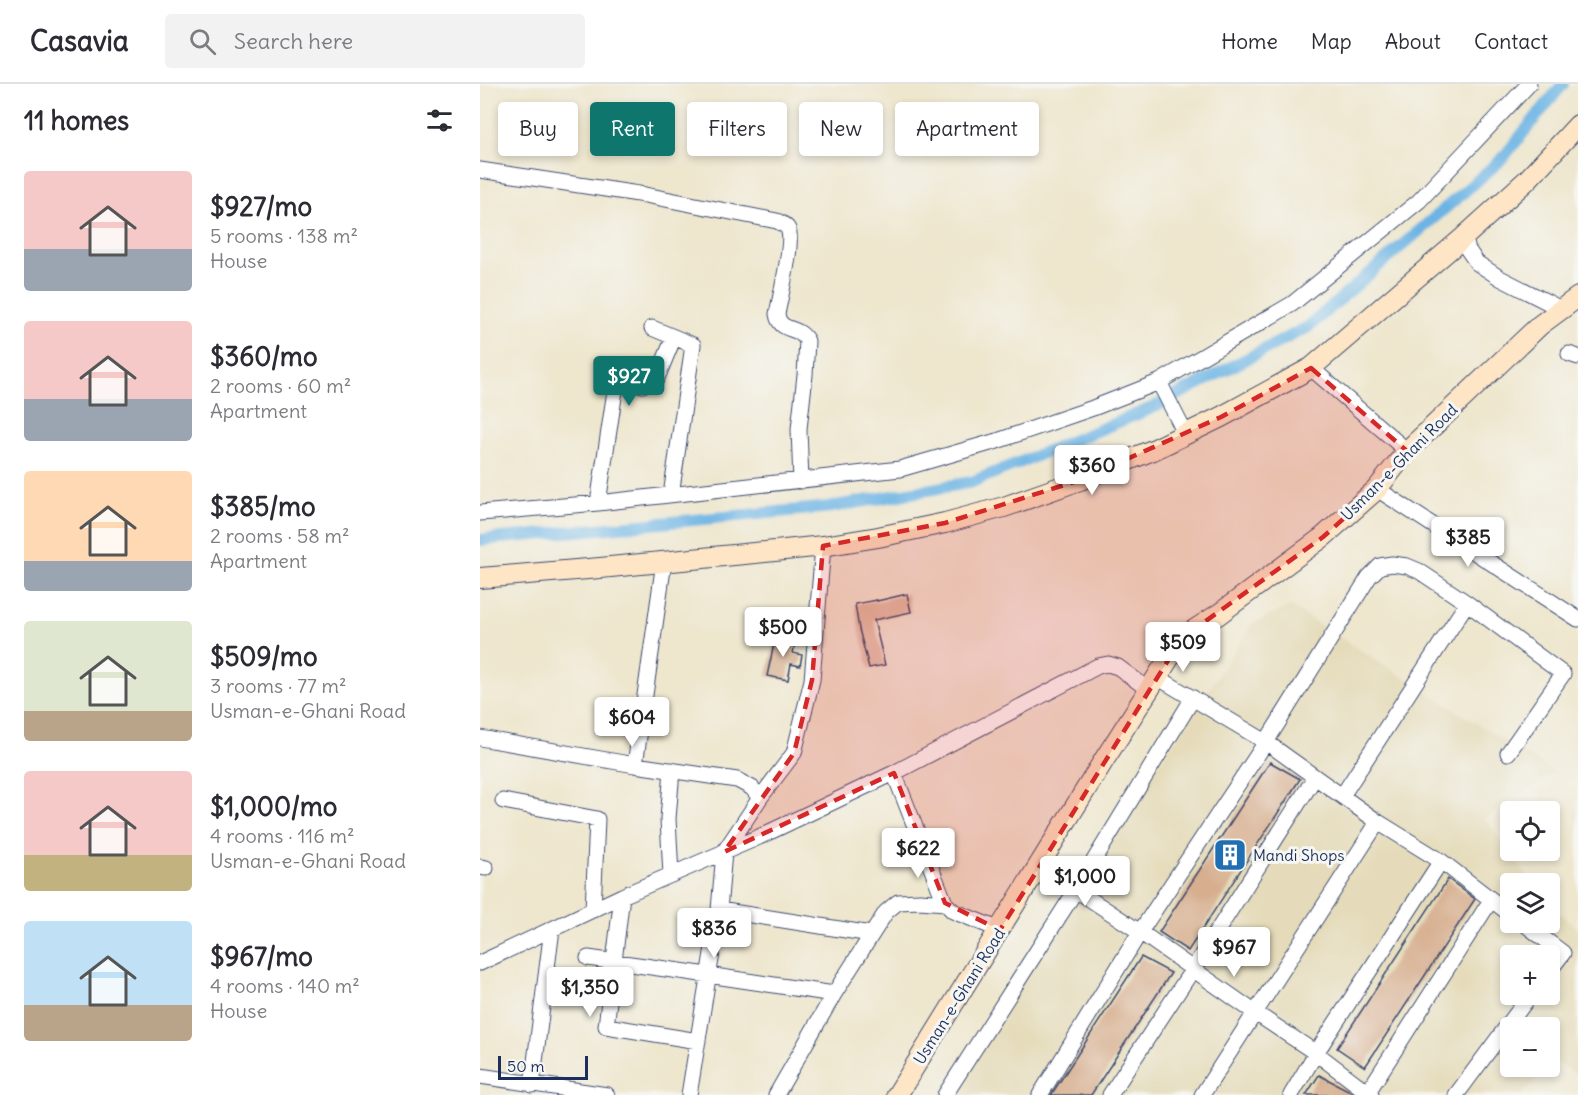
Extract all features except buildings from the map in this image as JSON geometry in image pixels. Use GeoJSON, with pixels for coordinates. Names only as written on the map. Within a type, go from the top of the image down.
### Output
{"type":"FeatureCollection","features":[{"type":"Feature","properties":{"kind":"street"},"geometry":{"type":"LineString","coordinates":[[480,513],[671,495],[900,469],[998,441],[1161,384],[1292,304],[1419,201],[1529,84]]}},
{"type":"Feature","properties":{"kind":"street"},"geometry":{"type":"LineString","coordinates":[[480,578],[823,546],[945,523],[1004,507],[1080,480],[1155,448],[1181,425],[1221,417],[1311,368],[1527,180],[1578,125]]}},
{"type":"Feature","properties":{"kind":"street"},"geometry":{"type":"LineString","coordinates":[[480,170],[645,195],[777,221],[785,226],[789,234],[789,248],[777,314],[778,322],[805,336],[807,340],[799,429],[801,481]]}},
{"type":"Feature","properties":{"kind":"street"},"geometry":{"type":"LineString","coordinates":[[1464,237],[1468,250],[1477,263],[1500,278],[1561,309]]}},
{"type":"Feature","properties":{"kind":"street","name":"Usman-e-Ghani Road"},"geometry":{"type":"LineString","coordinates":[[897,1095],[1182,638],[1219,614],[1323,537],[1377,489],[1407,451],[1540,325],[1578,297]]}},
{"type":"Feature","properties":{"kind":"street"},"geometry":{"type":"LineString","coordinates":[[651,328],[693,345],[671,495]]}},
{"type":"Feature","properties":{"kind":"street"},"geometry":{"type":"LineString","coordinates":[[597,502],[616,384],[618,381],[625,380],[643,385],[657,378],[674,337]]}},
{"type":"Feature","properties":{"kind":"street"},"geometry":{"type":"LineString","coordinates":[[1311,368],[1407,451]]}},
{"type":"Feature","properties":{"kind":"street"},"geometry":{"type":"LineString","coordinates":[[1161,384],[1181,425]]}},
{"type":"Feature","properties":{"kind":"street"},"geometry":{"type":"LineString","coordinates":[[1377,489],[1578,619]]}},
{"type":"Feature","properties":{"kind":"street"},"geometry":{"type":"LineString","coordinates":[[689,1095],[719,910],[724,852],[794,753],[812,680],[823,546]]}},
{"type":"Feature","properties":{"kind":"street"},"geometry":{"type":"LineString","coordinates":[[635,765],[664,562]]}},
{"type":"Feature","properties":{"kind":"street"},"geometry":{"type":"LineString","coordinates":[[1040,1095],[1140,932],[1266,742],[1369,577],[1380,566],[1392,564],[1407,566],[1419,571],[1467,603],[1563,674],[1508,753]]}},
{"type":"Feature","properties":{"kind":"street"},"geometry":{"type":"LineString","coordinates":[[1342,796],[1467,603]]}},
{"type":"Feature","properties":{"kind":"street"},"geometry":{"type":"LineString","coordinates":[[480,963],[622,896],[759,837],[894,773],[1098,666],[1108,664],[1193,698],[1266,742],[1378,822],[1441,861],[1500,907]]}},
{"type":"Feature","properties":{"kind":"street"},"geometry":{"type":"LineString","coordinates":[[945,1095],[1076,890],[1193,698]]}},
{"type":"Feature","properties":{"kind":"street"},"geometry":{"type":"LineString","coordinates":[[480,738],[737,780],[752,788],[760,798]]}},
{"type":"Feature","properties":{"kind":"street"},"geometry":{"type":"LineString","coordinates":[[671,875],[668,819],[672,770]]}},
{"type":"Feature","properties":{"kind":"street"},"geometry":{"type":"LineString","coordinates":[[894,773],[945,903],[953,911],[1000,930]]}},
{"type":"Feature","properties":{"kind":"street"},"geometry":{"type":"LineString","coordinates":[[1110,1095],[1315,777]]}},
{"type":"Feature","properties":{"kind":"street"},"geometry":{"type":"LineString","coordinates":[[503,801],[597,819],[593,910]]}},
{"type":"Feature","properties":{"kind":"street"},"geometry":{"type":"LineString","coordinates":[[1202,1095],[1378,822]]}},
{"type":"Feature","properties":{"kind":"street"},"geometry":{"type":"LineString","coordinates":[[1291,1095],[1441,861]]}},
{"type":"Feature","properties":{"kind":"street"},"geometry":{"type":"LineString","coordinates":[[1076,890],[1316,1053],[1368,1094],[1491,900]]}},
{"type":"Feature","properties":{"kind":"street"},"geometry":{"type":"LineString","coordinates":[[622,896],[606,1026],[698,1041]]}},
{"type":"Feature","properties":{"kind":"street"},"geometry":{"type":"LineString","coordinates":[[776,1095],[834,994],[886,912],[898,902],[945,903]]}},
{"type":"Feature","properties":{"kind":"street"},"geometry":{"type":"LineString","coordinates":[[719,910],[871,934]]}},
{"type":"Feature","properties":{"kind":"street"},"geometry":{"type":"LineString","coordinates":[[532,1085],[552,929]]}},
{"type":"Feature","properties":{"kind":"street"},"geometry":{"type":"LineString","coordinates":[[1537,933],[1552,945]]}},
{"type":"Feature","properties":{"kind":"street"},"geometry":{"type":"LineString","coordinates":[[588,958],[834,994]]}},
{"type":"Feature","properties":{"kind":"street"},"geometry":{"type":"LineString","coordinates":[[1456,1095],[1523,1005]]}},
{"type":"Feature","properties":{"kind":"street"},"geometry":{"type":"LineString","coordinates":[[480,1076],[607,1095]]}},
{"type":"Feature","properties":{"kind":"highlighted area"},"geometry":{"type":"Polygon","coordinates":[[[1311,368],[1407,451],[1377,489],[1323,537],[1182,638],[1000,930],[945,903],[894,773],[724,852],[794,753],[812,680],[823,546],[945,523],[1080,480],[1221,417],[1311,368]]]}},
{"type":"Feature","properties":{"kind":"shaded area"},"geometry":{"type":"Polygon","coordinates":[[[1290,606],[1554,772],[1511,801],[1500,801],[1500,809],[1485,819],[1500,839],[1500,861],[1516,861],[1526,873],[1500,873],[1500,933],[1560,933],[1560,914],[1578,928],[1578,1072],[1575,1074],[1560,1064],[1560,1017],[1500,1017],[1500,1077],[1538,1077],[1521,1095],[941,1095],[1252,624],[1290,606]]]}},
{"type":"Feature","properties":{"kind":"waterway"},"geometry":{"type":"LineString","coordinates":[[480,540],[831,507],[972,482],[1152,408],[1308,327],[1502,159],[1563,84]]}},
{"type":"Feature","properties":{"kind":"place","name":"Mandi Shops"},"geometry":{"type":"Point","coordinates":[1230,855]}}]}
